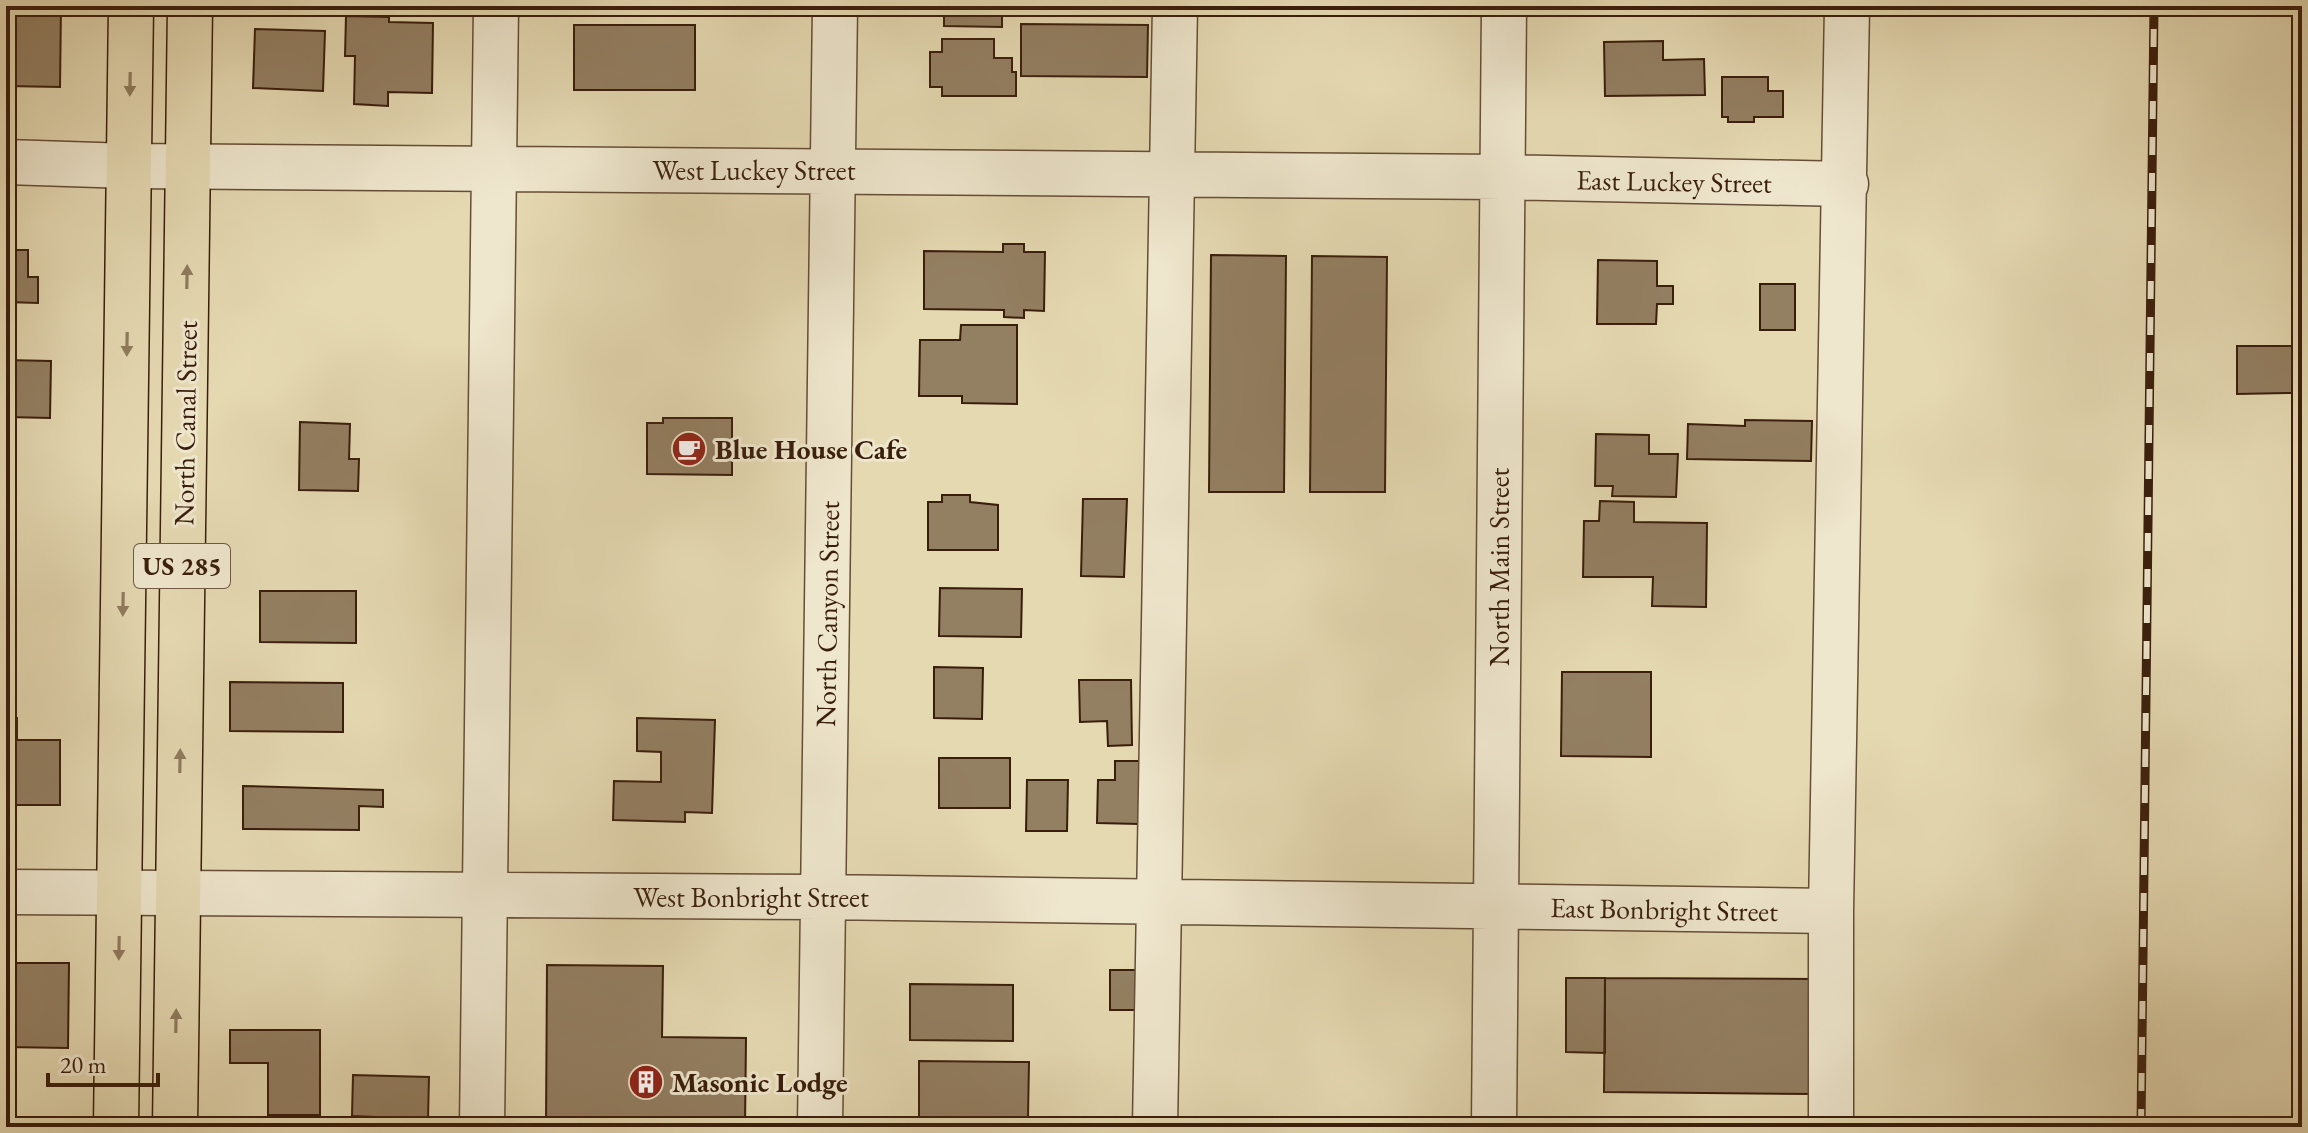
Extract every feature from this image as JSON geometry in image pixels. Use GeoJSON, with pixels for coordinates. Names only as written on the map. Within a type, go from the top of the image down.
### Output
{"type":"FeatureCollection","features":[{"type":"Feature","properties":{"kind":"highway","name":"US 285"},"geometry":{"type":"LineString","coordinates":[[116,1127],[131,6]]}},
{"type":"Feature","properties":{"kind":"highway","name":"North Canal Street"},"geometry":{"type":"LineString","coordinates":[[175,1127],[190,6]]}},
{"type":"Feature","properties":{"kind":"street"},"geometry":{"type":"LineString","coordinates":[[482,1127],[496,6]]}},
{"type":"Feature","properties":{"kind":"street","name":"North Canyon Street"},"geometry":{"type":"LineString","coordinates":[[820,1127],[835,6]]}},
{"type":"Feature","properties":{"kind":"street"},"geometry":{"type":"LineString","coordinates":[[1155,1127],[1175,6]]}},
{"type":"Feature","properties":{"kind":"street","name":"North Main Street"},"geometry":{"type":"LineString","coordinates":[[1494,1127],[1504,6]]}},
{"type":"Feature","properties":{"kind":"street"},"geometry":{"type":"LineString","coordinates":[[1831,1127],[1831,911],[1847,6]]}},
{"type":"Feature","properties":{"kind":"street","name":"West Luckey Street"},"geometry":{"type":"LineString","coordinates":[[6,162],[129,166],[1503,177]]}},
{"type":"Feature","properties":{"kind":"street","name":"East Luckey Street"},"geometry":{"type":"LineString","coordinates":[[1503,177],[1846,184]]}},
{"type":"Feature","properties":{"kind":"street","name":"West Bonbright Street"},"geometry":{"type":"LineString","coordinates":[[6,892],[823,897],[1496,907]]}},
{"type":"Feature","properties":{"kind":"street","name":"East Bonbright Street"},"geometry":{"type":"LineString","coordinates":[[1496,907],[1831,911]]}},
{"type":"Feature","properties":{"kind":"building"},"geometry":{"type":"Polygon","coordinates":[[[6,6],[61,6],[60,87],[6,86],[6,6]]]}},
{"type":"Feature","properties":{"kind":"building"},"geometry":{"type":"Polygon","coordinates":[[[944,6],[1002,6],[1002,27],[944,26],[944,6]]]}},
{"type":"Feature","properties":{"kind":"building"},"geometry":{"type":"Polygon","coordinates":[[[346,16],[389,17],[389,22],[433,23],[432,93],[388,92],[388,106],[354,104],[355,56],[345,56],[346,16]]]}},
{"type":"Feature","properties":{"kind":"building"},"geometry":{"type":"Polygon","coordinates":[[[1021,24],[1148,25],[1147,77],[1021,76],[1021,24]]]}},
{"type":"Feature","properties":{"kind":"building"},"geometry":{"type":"Polygon","coordinates":[[[574,25],[695,25],[695,90],[574,90],[574,25]]]}},
{"type":"Feature","properties":{"kind":"building"},"geometry":{"type":"Polygon","coordinates":[[[255,29],[325,31],[323,91],[253,88],[255,29]]]}},
{"type":"Feature","properties":{"kind":"building"},"geometry":{"type":"Polygon","coordinates":[[[942,39],[994,39],[994,58],[1012,58],[1012,72],[1016,72],[1016,96],[942,96],[942,87],[930,87],[930,52],[942,52],[942,39]]]}},
{"type":"Feature","properties":{"kind":"building"},"geometry":{"type":"Polygon","coordinates":[[[1663,41],[1663,60],[1704,59],[1705,95],[1605,96],[1604,42],[1663,41]]]}},
{"type":"Feature","properties":{"kind":"building"},"geometry":{"type":"Polygon","coordinates":[[[1722,77],[1768,77],[1768,91],[1783,91],[1783,117],[1754,117],[1754,122],[1728,122],[1728,117],[1722,117],[1722,77]]]}},
{"type":"Feature","properties":{"kind":"building"},"geometry":{"type":"Polygon","coordinates":[[[1003,244],[1024,244],[1024,252],[1045,252],[1044,311],[1024,310],[1024,318],[1004,317],[1004,310],[924,309],[924,251],[1003,252],[1003,244]]]}},
{"type":"Feature","properties":{"kind":"building"},"geometry":{"type":"Polygon","coordinates":[[[6,250],[28,250],[28,277],[38,277],[38,303],[6,302],[6,250]]]}},
{"type":"Feature","properties":{"kind":"building"},"geometry":{"type":"Polygon","coordinates":[[[1211,255],[1286,256],[1284,492],[1209,492],[1211,255]]]}},
{"type":"Feature","properties":{"kind":"building"},"geometry":{"type":"Polygon","coordinates":[[[1312,256],[1387,257],[1385,492],[1310,492],[1312,256]]]}},
{"type":"Feature","properties":{"kind":"building"},"geometry":{"type":"Polygon","coordinates":[[[1598,260],[1657,261],[1657,286],[1673,286],[1673,304],[1657,304],[1656,324],[1597,324],[1598,260]]]}},
{"type":"Feature","properties":{"kind":"building"},"geometry":{"type":"Polygon","coordinates":[[[1760,284],[1795,284],[1795,330],[1760,330],[1760,284]]]}},
{"type":"Feature","properties":{"kind":"building"},"geometry":{"type":"Polygon","coordinates":[[[961,325],[1017,325],[1017,404],[962,403],[962,396],[919,396],[920,340],[960,340],[961,325]]]}},
{"type":"Feature","properties":{"kind":"building"},"geometry":{"type":"Polygon","coordinates":[[[2237,346],[2292,346],[2292,393],[2237,394],[2237,346]]]}},
{"type":"Feature","properties":{"kind":"building"},"geometry":{"type":"Polygon","coordinates":[[[6,360],[51,361],[50,418],[7,417],[6,484],[6,360]]]}},
{"type":"Feature","properties":{"kind":"building","name":"Blue House Cafe"},"geometry":{"type":"Polygon","coordinates":[[[663,418],[732,418],[732,475],[647,474],[647,423],[663,423],[663,418]]]}},
{"type":"Feature","properties":{"kind":"building"},"geometry":{"type":"Polygon","coordinates":[[[1745,420],[1812,421],[1811,461],[1687,459],[1688,424],[1745,426],[1745,420]]]}},
{"type":"Feature","properties":{"kind":"building"},"geometry":{"type":"Polygon","coordinates":[[[300,422],[350,424],[349,459],[359,459],[358,491],[299,490],[300,422]]]}},
{"type":"Feature","properties":{"kind":"building"},"geometry":{"type":"Polygon","coordinates":[[[1596,434],[1649,435],[1649,454],[1678,454],[1676,497],[1612,496],[1613,486],[1595,486],[1596,434]]]}},
{"type":"Feature","properties":{"kind":"building"},"geometry":{"type":"Polygon","coordinates":[[[942,495],[970,495],[970,502],[998,505],[998,550],[928,550],[928,502],[942,502],[942,495]]]}},
{"type":"Feature","properties":{"kind":"building"},"geometry":{"type":"Polygon","coordinates":[[[1083,499],[1127,499],[1124,577],[1081,576],[1083,499]]]}},
{"type":"Feature","properties":{"kind":"building"},"geometry":{"type":"Polygon","coordinates":[[[1600,501],[1634,502],[1634,522],[1707,523],[1706,607],[1652,606],[1653,577],[1583,577],[1584,521],[1599,521],[1600,501]]]}},
{"type":"Feature","properties":{"kind":"building"},"geometry":{"type":"Polygon","coordinates":[[[940,588],[1022,589],[1021,637],[939,636],[940,588]]]}},
{"type":"Feature","properties":{"kind":"building"},"geometry":{"type":"Polygon","coordinates":[[[260,591],[356,591],[356,643],[260,642],[260,591]]]}},
{"type":"Feature","properties":{"kind":"building"},"geometry":{"type":"Polygon","coordinates":[[[934,667],[983,668],[982,719],[934,718],[934,667]]]}},
{"type":"Feature","properties":{"kind":"building"},"geometry":{"type":"Polygon","coordinates":[[[1562,672],[1651,672],[1651,757],[1561,756],[1562,672]]]}},
{"type":"Feature","properties":{"kind":"building"},"geometry":{"type":"Polygon","coordinates":[[[1079,680],[1131,680],[1132,745],[1108,746],[1107,721],[1080,722],[1079,680]]]}},
{"type":"Feature","properties":{"kind":"building"},"geometry":{"type":"Polygon","coordinates":[[[230,682],[343,683],[343,732],[230,731],[230,682]]]}},
{"type":"Feature","properties":{"kind":"building"},"geometry":{"type":"Polygon","coordinates":[[[6,718],[17,718],[17,740],[60,740],[60,805],[6,805],[6,718]]]}},
{"type":"Feature","properties":{"kind":"building"},"geometry":{"type":"Polygon","coordinates":[[[637,718],[715,720],[712,813],[685,812],[685,822],[613,820],[614,781],[661,782],[661,752],[637,751],[637,718]]]}},
{"type":"Feature","properties":{"kind":"building"},"geometry":{"type":"Polygon","coordinates":[[[939,758],[1010,758],[1010,808],[939,808],[939,758]]]}},
{"type":"Feature","properties":{"kind":"building"},"geometry":{"type":"Polygon","coordinates":[[[1115,761],[1140,761],[1139,824],[1097,823],[1098,780],[1115,780],[1115,761]]]}},
{"type":"Feature","properties":{"kind":"building"},"geometry":{"type":"Polygon","coordinates":[[[1027,780],[1068,780],[1067,831],[1026,831],[1027,780]]]}},
{"type":"Feature","properties":{"kind":"building"},"geometry":{"type":"Polygon","coordinates":[[[243,786],[383,790],[383,807],[359,806],[359,830],[243,829],[243,786]]]}},
{"type":"Feature","properties":{"kind":"building"},"geometry":{"type":"Polygon","coordinates":[[[6,963],[69,963],[68,1048],[6,1047],[6,963]]]}},
{"type":"Feature","properties":{"kind":"building","name":"Masonic Lodge"},"geometry":{"type":"Polygon","coordinates":[[[547,965],[663,966],[662,1037],[746,1038],[745,1127],[546,1127],[547,965]]]}},
{"type":"Feature","properties":{"kind":"building"},"geometry":{"type":"Polygon","coordinates":[[[1110,970],[1145,970],[1145,1010],[1110,1010],[1110,970]]]}},
{"type":"Feature","properties":{"kind":"building"},"geometry":{"type":"Polygon","coordinates":[[[1566,978],[1605,978],[1605,1053],[1566,1052],[1566,978]]]}},
{"type":"Feature","properties":{"kind":"building"},"geometry":{"type":"Polygon","coordinates":[[[1605,978],[1813,979],[1812,1094],[1604,1092],[1605,978]]]}},
{"type":"Feature","properties":{"kind":"building"},"geometry":{"type":"Polygon","coordinates":[[[910,984],[1013,985],[1013,1041],[910,1040],[910,984]]]}},
{"type":"Feature","properties":{"kind":"building"},"geometry":{"type":"Polygon","coordinates":[[[230,1030],[320,1030],[320,1115],[268,1115],[268,1063],[230,1063],[230,1030]]]}},
{"type":"Feature","properties":{"kind":"building"},"geometry":{"type":"Polygon","coordinates":[[[919,1061],[1029,1062],[1028,1118],[958,1118],[958,1126],[919,1126],[919,1061]]]}},
{"type":"Feature","properties":{"kind":"building"},"geometry":{"type":"Polygon","coordinates":[[[353,1075],[429,1077],[428,1119],[352,1116],[353,1075]]]}},
{"type":"Feature","properties":{"kind":"railway"},"geometry":{"type":"LineString","coordinates":[[2141,1127],[2154,6]]}},
{"type":"Feature","properties":{"kind":"place","name":"Blue House Cafe"},"geometry":{"type":"Point","coordinates":[689,449]}},
{"type":"Feature","properties":{"kind":"place","name":"Masonic Lodge"},"geometry":{"type":"Point","coordinates":[646,1082]}}]}
